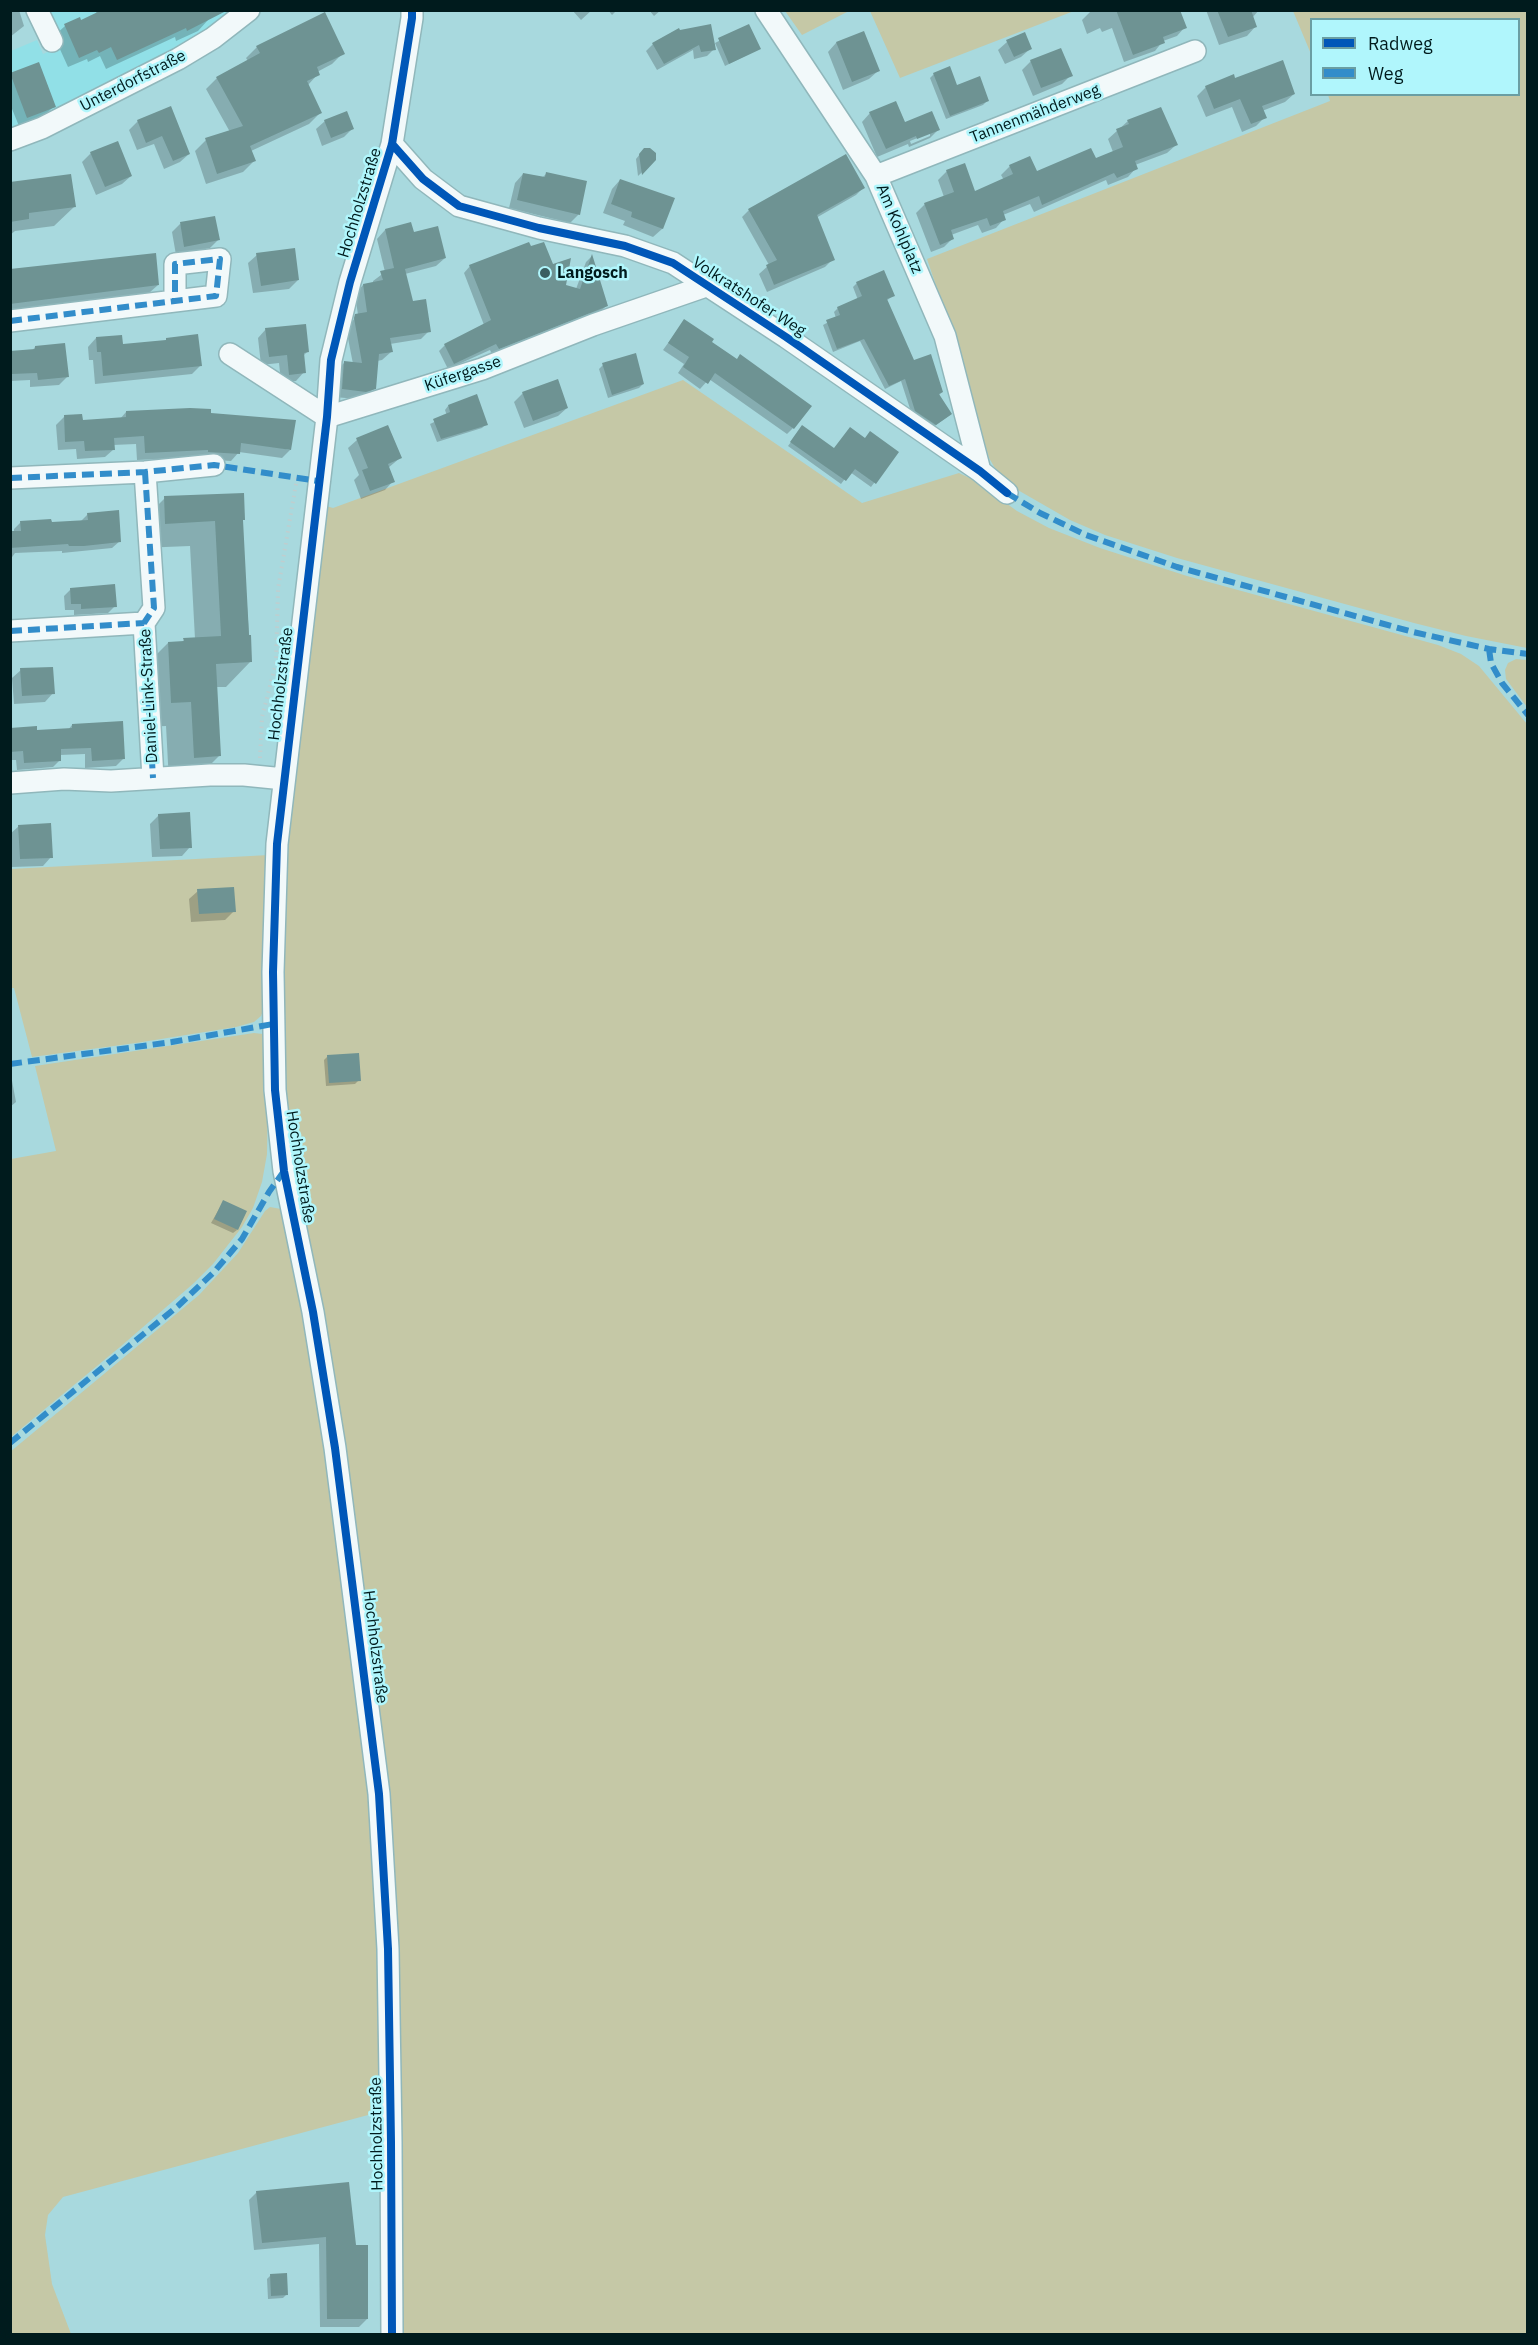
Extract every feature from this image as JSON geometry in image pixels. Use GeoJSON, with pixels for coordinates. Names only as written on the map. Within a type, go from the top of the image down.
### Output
{"type":"FeatureCollection","features":[{"type":"Feature","properties":{"kind":"street"},"geometry":{"type":"LineString","coordinates":[[37,10],[52,41]]}},
{"type":"Feature","properties":{"kind":"street","name":"Unterdorfstraße"},"geometry":{"type":"LineString","coordinates":[[10,140],[42,128],[178,59],[213,38],[249,10]]}},
{"type":"Feature","properties":{"kind":"street","name":"Hochholzstraße"},"geometry":{"type":"LineString","coordinates":[[392,2334],[388,1972],[379,1794],[335,1448],[313,1312],[284,1171],[275,1090],[273,1014],[277,843],[327,417],[331,360],[350,282],[392,144],[412,10]]}},
{"type":"Feature","properties":{"kind":"street","name":"Am Kohlplatz"},"geometry":{"type":"LineString","coordinates":[[766,10],[876,176],[945,336],[980,471]]}},
{"type":"Feature","properties":{"kind":"street","name":"Tannenmähderweg"},"geometry":{"type":"LineString","coordinates":[[876,176],[1195,51]]}},
{"type":"Feature","properties":{"kind":"street","name":"Volkratshofer Weg"},"geometry":{"type":"LineString","coordinates":[[392,144],[423,179],[459,206],[539,228],[625,246],[673,263],[786,337],[980,471],[1007,493]]}},
{"type":"Feature","properties":{"kind":"street","name":"Küfergasse"},"geometry":{"type":"LineString","coordinates":[[327,417],[482,369],[706,286]]}},
{"type":"Feature","properties":{"kind":"street"},"geometry":{"type":"LineString","coordinates":[[10,321],[175,301]]}},
{"type":"Feature","properties":{"kind":"street"},"geometry":{"type":"LineString","coordinates":[[230,354],[327,417]]}},
{"type":"Feature","properties":{"kind":"street"},"geometry":{"type":"LineString","coordinates":[[10,478],[145,472],[213,465]]}},
{"type":"Feature","properties":{"kind":"street","name":"Daniel-Link-Straße"},"geometry":{"type":"LineString","coordinates":[[145,472],[154,608],[144,623],[153,778]]}},
{"type":"Feature","properties":{"kind":"street"},"geometry":{"type":"LineString","coordinates":[[10,631],[144,623]]}},
{"type":"Feature","properties":{"kind":"street"},"geometry":{"type":"LineString","coordinates":[[10,783],[64,779],[111,781],[210,775],[284,779]]}},
{"type":"Feature","properties":{"kind":"path"},"geometry":{"type":"LineString","coordinates":[[260,776],[261,717],[276,663],[278,589],[297,478]]}},
{"type":"Feature","properties":{"kind":"shaded area"},"geometry":{"type":"Polygon","coordinates":[[[43,11],[234,11],[202,36],[130,71],[75,103],[11,129],[11,51],[37,40],[43,54],[64,45],[43,11]]]}},
{"type":"Feature","properties":{"kind":"green space"},"geometry":{"type":"Polygon","coordinates":[[[785,11],[849,11],[802,35],[785,11]]]}},
{"type":"Feature","properties":{"kind":"green space"},"geometry":{"type":"Polygon","coordinates":[[[870,11],[1074,11],[900,78],[870,11]]]}},
{"type":"Feature","properties":{"kind":"green space"},"geometry":{"type":"Polygon","coordinates":[[[1293,11],[1527,11],[1527,648],[1414,623],[1177,558],[1105,535],[1070,520],[1016,489],[999,475],[989,458],[953,336],[927,259],[1330,101],[1328,96],[1520,96],[1520,18],[1310,18],[1310,52],[1293,11]]]}},
{"type":"Feature","properties":{"kind":"green space"},"geometry":{"type":"Polygon","coordinates":[[[683,380],[862,503],[959,473],[974,480],[1017,511],[1049,528],[1100,548],[1187,576],[1438,645],[1461,654],[1479,666],[1527,724],[1527,2334],[401,2334],[396,1957],[290,1153],[282,1042],[285,862],[326,506],[333,508],[683,380]]]}},
{"type":"Feature","properties":{"kind":"green space"},"geometry":{"type":"Polygon","coordinates":[[[1516,659],[1527,660],[1527,707],[1506,679],[1505,670],[1508,663],[1516,659]]]}},
{"type":"Feature","properties":{"kind":"green space"},"geometry":{"type":"Polygon","coordinates":[[[269,855],[264,1009],[261,1016],[254,1022],[136,1043],[32,1057],[14,988],[11,988],[11,869],[269,855]]]}},
{"type":"Feature","properties":{"kind":"green space"},"geometry":{"type":"Polygon","coordinates":[[[254,1033],[263,1034],[265,1037],[268,1101],[267,1154],[262,1182],[253,1208],[242,1227],[213,1264],[194,1283],[11,1437],[11,1159],[56,1151],[35,1066],[254,1033]]]}},
{"type":"Feature","properties":{"kind":"green space"},"geometry":{"type":"Polygon","coordinates":[[[270,1207],[281,1209],[300,1291],[330,1479],[372,1811],[377,1898],[383,2111],[63,2197],[48,2215],[45,2235],[52,2284],[71,2334],[11,2334],[10,1452],[199,1295],[238,1253],[265,1211],[270,1207]]]}},
{"type":"Feature","properties":{"kind":"building"},"geometry":{"type":"Polygon","coordinates":[[[102,10],[228,10],[187,31],[186,28],[117,60],[111,47],[79,58],[64,24],[80,17],[81,20],[102,10]]]}},
{"type":"Feature","properties":{"kind":"building"},"geometry":{"type":"Polygon","coordinates":[[[1116,10],[1180,10],[1187,28],[1163,37],[1165,43],[1133,55],[1116,10]]]}},
{"type":"Feature","properties":{"kind":"building"},"geometry":{"type":"Polygon","coordinates":[[[1217,10],[1251,10],[1257,27],[1228,37],[1217,10]]]}},
{"type":"Feature","properties":{"kind":"building"},"geometry":{"type":"Polygon","coordinates":[[[325,12],[345,54],[317,67],[320,75],[307,81],[322,113],[250,146],[256,161],[217,174],[205,138],[243,126],[216,77],[260,53],[256,46],[325,12]]]}},
{"type":"Feature","properties":{"kind":"building"},"geometry":{"type":"Polygon","coordinates":[[[711,24],[716,50],[701,52],[699,45],[664,64],[652,43],[679,28],[680,30],[711,24]]]}},
{"type":"Feature","properties":{"kind":"building"},"geometry":{"type":"Polygon","coordinates":[[[749,24],[761,49],[729,64],[718,38],[749,24]]]}},
{"type":"Feature","properties":{"kind":"building"},"geometry":{"type":"Polygon","coordinates":[[[864,31],[880,71],[852,82],[836,42],[864,31]]]}},
{"type":"Feature","properties":{"kind":"building"},"geometry":{"type":"Polygon","coordinates":[[[1025,32],[1032,49],[1014,57],[1006,40],[1025,32]]]}},
{"type":"Feature","properties":{"kind":"building"},"geometry":{"type":"Polygon","coordinates":[[[1061,48],[1073,76],[1041,88],[1030,60],[1061,48]]]}},
{"type":"Feature","properties":{"kind":"building"},"geometry":{"type":"Polygon","coordinates":[[[1283,60],[1295,94],[1262,106],[1267,118],[1251,124],[1240,99],[1214,109],[1205,86],[1234,74],[1235,78],[1283,60]]]}},
{"type":"Feature","properties":{"kind":"building"},"geometry":{"type":"Polygon","coordinates":[[[39,62],[56,107],[27,118],[10,73],[39,62]]]}},
{"type":"Feature","properties":{"kind":"building"},"geometry":{"type":"Polygon","coordinates":[[[950,66],[957,85],[980,76],[989,101],[950,116],[933,73],[950,66]]]}},
{"type":"Feature","properties":{"kind":"building"},"geometry":{"type":"Polygon","coordinates":[[[896,101],[905,122],[932,111],[940,130],[917,139],[916,136],[886,149],[869,112],[896,101]]]}},
{"type":"Feature","properties":{"kind":"building"},"geometry":{"type":"Polygon","coordinates":[[[171,106],[190,154],[173,161],[162,136],[146,143],[137,120],[171,106]]]}},
{"type":"Feature","properties":{"kind":"building"},"geometry":{"type":"Polygon","coordinates":[[[1161,107],[1178,145],[1135,161],[1138,169],[1117,178],[1114,173],[1042,205],[1039,196],[1003,211],[1006,220],[990,226],[987,218],[951,230],[954,239],[940,245],[924,203],[954,192],[946,170],[965,163],[975,191],[1013,174],[1009,165],[1030,156],[1037,171],[1091,148],[1096,158],[1123,147],[1116,129],[1129,124],[1127,120],[1161,107]]]}},
{"type":"Feature","properties":{"kind":"building"},"geometry":{"type":"Polygon","coordinates":[[[347,111],[354,129],[331,138],[324,120],[347,111]]]}},
{"type":"Feature","properties":{"kind":"building"},"geometry":{"type":"Polygon","coordinates":[[[118,141],[132,176],[105,187],[90,152],[118,141]]]}},
{"type":"Feature","properties":{"kind":"building"},"geometry":{"type":"Polygon","coordinates":[[[644,148],[650,148],[656,153],[656,160],[642,175],[639,154],[644,148]]]}},
{"type":"Feature","properties":{"kind":"building"},"geometry":{"type":"Polygon","coordinates":[[[846,154],[865,188],[817,215],[835,260],[774,285],[766,265],[777,260],[748,209],[846,154]]]}},
{"type":"Feature","properties":{"kind":"building"},"geometry":{"type":"Polygon","coordinates":[[[546,172],[587,181],[580,215],[517,200],[523,173],[545,177],[546,172]]]}},
{"type":"Feature","properties":{"kind":"building"},"geometry":{"type":"Polygon","coordinates":[[[71,174],[76,207],[29,213],[29,219],[10,222],[10,182],[71,174]]]}},
{"type":"Feature","properties":{"kind":"building"},"geometry":{"type":"Polygon","coordinates":[[[620,179],[675,198],[663,229],[631,217],[632,212],[611,204],[620,179]]]}},
{"type":"Feature","properties":{"kind":"building"},"geometry":{"type":"Polygon","coordinates":[[[215,216],[220,240],[184,247],[180,222],[215,216]]]}},
{"type":"Feature","properties":{"kind":"building"},"geometry":{"type":"Polygon","coordinates":[[[411,222],[414,232],[438,226],[446,258],[405,269],[413,301],[426,299],[431,332],[390,338],[393,352],[379,354],[376,389],[366,392],[342,389],[344,361],[362,363],[354,318],[355,314],[367,312],[363,284],[383,280],[380,271],[394,268],[385,229],[411,222]]]}},
{"type":"Feature","properties":{"kind":"building"},"geometry":{"type":"Polygon","coordinates":[[[529,242],[531,246],[544,242],[553,264],[571,258],[566,285],[580,289],[592,254],[608,306],[499,349],[496,344],[454,364],[444,344],[491,320],[469,265],[529,242]]]}},
{"type":"Feature","properties":{"kind":"building"},"geometry":{"type":"Polygon","coordinates":[[[295,248],[299,280],[261,286],[256,253],[295,248]]]}},
{"type":"Feature","properties":{"kind":"building"},"geometry":{"type":"Polygon","coordinates":[[[156,253],[159,285],[10,304],[10,269],[156,253]]]}},
{"type":"Feature","properties":{"kind":"building"},"geometry":{"type":"Polygon","coordinates":[[[884,270],[895,296],[887,299],[914,360],[931,354],[943,392],[939,394],[952,414],[936,425],[915,411],[905,379],[889,386],[864,339],[837,349],[826,320],[840,315],[837,307],[862,296],[856,282],[884,270]]]}},
{"type":"Feature","properties":{"kind":"building"},"geometry":{"type":"Polygon","coordinates":[[[684,319],[714,339],[712,342],[737,359],[740,354],[812,406],[794,429],[715,373],[708,384],[683,367],[689,357],[668,343],[684,319]]]}},
{"type":"Feature","properties":{"kind":"building"},"geometry":{"type":"Polygon","coordinates":[[[306,324],[309,352],[304,353],[306,373],[289,375],[287,355],[269,357],[265,328],[306,324]]]}},
{"type":"Feature","properties":{"kind":"building"},"geometry":{"type":"Polygon","coordinates":[[[198,334],[202,366],[103,376],[101,352],[97,352],[96,337],[122,335],[123,344],[198,334]]]}},
{"type":"Feature","properties":{"kind":"building"},"geometry":{"type":"Polygon","coordinates":[[[65,343],[69,377],[38,380],[37,373],[12,374],[10,351],[65,343]]]}},
{"type":"Feature","properties":{"kind":"building"},"geometry":{"type":"Polygon","coordinates":[[[636,353],[644,384],[612,395],[602,363],[636,353]]]}},
{"type":"Feature","properties":{"kind":"building"},"geometry":{"type":"Polygon","coordinates":[[[558,379],[568,408],[533,421],[522,392],[558,379]]]}},
{"type":"Feature","properties":{"kind":"building"},"geometry":{"type":"Polygon","coordinates":[[[477,394],[488,425],[441,439],[433,419],[450,412],[448,405],[477,394]]]}},
{"type":"Feature","properties":{"kind":"building"},"geometry":{"type":"Polygon","coordinates":[[[211,409],[211,413],[296,420],[291,450],[241,443],[240,454],[208,452],[208,450],[145,453],[144,436],[114,438],[115,450],[85,451],[84,441],[65,442],[64,415],[82,414],[83,420],[126,417],[126,411],[211,409]]]}},
{"type":"Feature","properties":{"kind":"building"},"geometry":{"type":"Polygon","coordinates":[[[388,425],[402,458],[388,464],[395,482],[370,491],[362,470],[368,468],[356,438],[388,425]]]}},
{"type":"Feature","properties":{"kind":"building"},"geometry":{"type":"Polygon","coordinates":[[[802,425],[834,448],[850,427],[865,438],[870,431],[899,452],[876,484],[855,469],[846,481],[790,442],[802,425]]]}},
{"type":"Feature","properties":{"kind":"building"},"geometry":{"type":"Polygon","coordinates":[[[244,493],[245,520],[243,520],[252,662],[216,664],[221,756],[194,758],[191,702],[171,703],[168,642],[184,641],[183,638],[221,636],[215,521],[165,524],[164,496],[244,493]]]}},
{"type":"Feature","properties":{"kind":"building"},"geometry":{"type":"Polygon","coordinates":[[[119,510],[121,542],[84,546],[69,546],[68,544],[10,548],[10,531],[21,531],[20,521],[88,520],[87,513],[119,510]]]}},
{"type":"Feature","properties":{"kind":"building"},"geometry":{"type":"Polygon","coordinates":[[[115,584],[117,607],[81,609],[81,604],[71,604],[70,588],[115,584]]]}},
{"type":"Feature","properties":{"kind":"building"},"geometry":{"type":"Polygon","coordinates":[[[53,667],[55,694],[22,696],[20,668],[53,667]]]}},
{"type":"Feature","properties":{"kind":"building"},"geometry":{"type":"Polygon","coordinates":[[[123,721],[125,759],[92,761],[91,748],[61,749],[61,761],[24,763],[23,751],[10,752],[10,728],[37,726],[37,730],[72,728],[72,724],[123,721]]]}},
{"type":"Feature","properties":{"kind":"building"},"geometry":{"type":"Polygon","coordinates":[[[190,812],[192,848],[160,849],[158,814],[190,812]]]}},
{"type":"Feature","properties":{"kind":"building"},"geometry":{"type":"Polygon","coordinates":[[[51,823],[53,858],[20,859],[18,825],[51,823]]]}},
{"type":"Feature","properties":{"kind":"building"},"geometry":{"type":"Polygon","coordinates":[[[234,887],[236,912],[199,914],[197,889],[234,887]]]}},
{"type":"Feature","properties":{"kind":"building"},"geometry":{"type":"Polygon","coordinates":[[[359,1053],[361,1081],[329,1083],[327,1055],[359,1053]]]}},
{"type":"Feature","properties":{"kind":"building"},"geometry":{"type":"Polygon","coordinates":[[[223,1200],[247,1211],[238,1230],[214,1219],[223,1200]]]}},
{"type":"Feature","properties":{"kind":"building"},"geometry":{"type":"Polygon","coordinates":[[[349,2182],[356,2245],[368,2245],[368,2319],[327,2319],[326,2237],[262,2243],[256,2191],[349,2182]]]}},
{"type":"Feature","properties":{"kind":"building"},"geometry":{"type":"Polygon","coordinates":[[[287,2273],[288,2295],[271,2296],[270,2274],[287,2273]]]}},
{"type":"Feature","properties":{"kind":"marked path"},"geometry":{"type":"LineString","coordinates":[[10,321],[216,296],[220,259],[175,264],[175,301]]}},
{"type":"Feature","properties":{"kind":"marked path"},"geometry":{"type":"LineString","coordinates":[[10,478],[145,472],[214,465],[318,481]]}},
{"type":"Feature","properties":{"kind":"marked path"},"geometry":{"type":"LineString","coordinates":[[145,472],[154,608],[144,623],[153,778]]}},
{"type":"Feature","properties":{"kind":"marked path"},"geometry":{"type":"LineString","coordinates":[[1007,493],[1040,513],[1086,535],[1177,567],[1413,632],[1489,649],[1528,654]]}},
{"type":"Feature","properties":{"kind":"marked path"},"geometry":{"type":"LineString","coordinates":[[10,631],[144,623]]}},
{"type":"Feature","properties":{"kind":"marked path"},"geometry":{"type":"LineString","coordinates":[[1489,649],[1491,663],[1502,683],[1528,715]]}},
{"type":"Feature","properties":{"kind":"marked path"},"geometry":{"type":"LineString","coordinates":[[10,1064],[172,1042],[273,1024]]}},
{"type":"Feature","properties":{"kind":"marked path"},"geometry":{"type":"LineString","coordinates":[[10,1443],[178,1306],[214,1272],[242,1239],[284,1171]]}},
{"type":"Feature","properties":{"kind":"cycle path"},"geometry":{"type":"LineString","coordinates":[[392,2334],[388,1949],[379,1794],[335,1448],[313,1312],[284,1171],[275,1090],[273,972],[277,844],[327,417],[331,360],[350,282],[392,144],[412,10]]}},
{"type":"Feature","properties":{"kind":"cycle path"},"geometry":{"type":"LineString","coordinates":[[392,144],[423,179],[459,206],[539,228],[625,246],[673,263],[786,337],[980,471],[1007,493]]}},
{"type":"Feature","properties":{"kind":"place","name":"Langosch"},"geometry":{"type":"Point","coordinates":[545,273]}}]}
